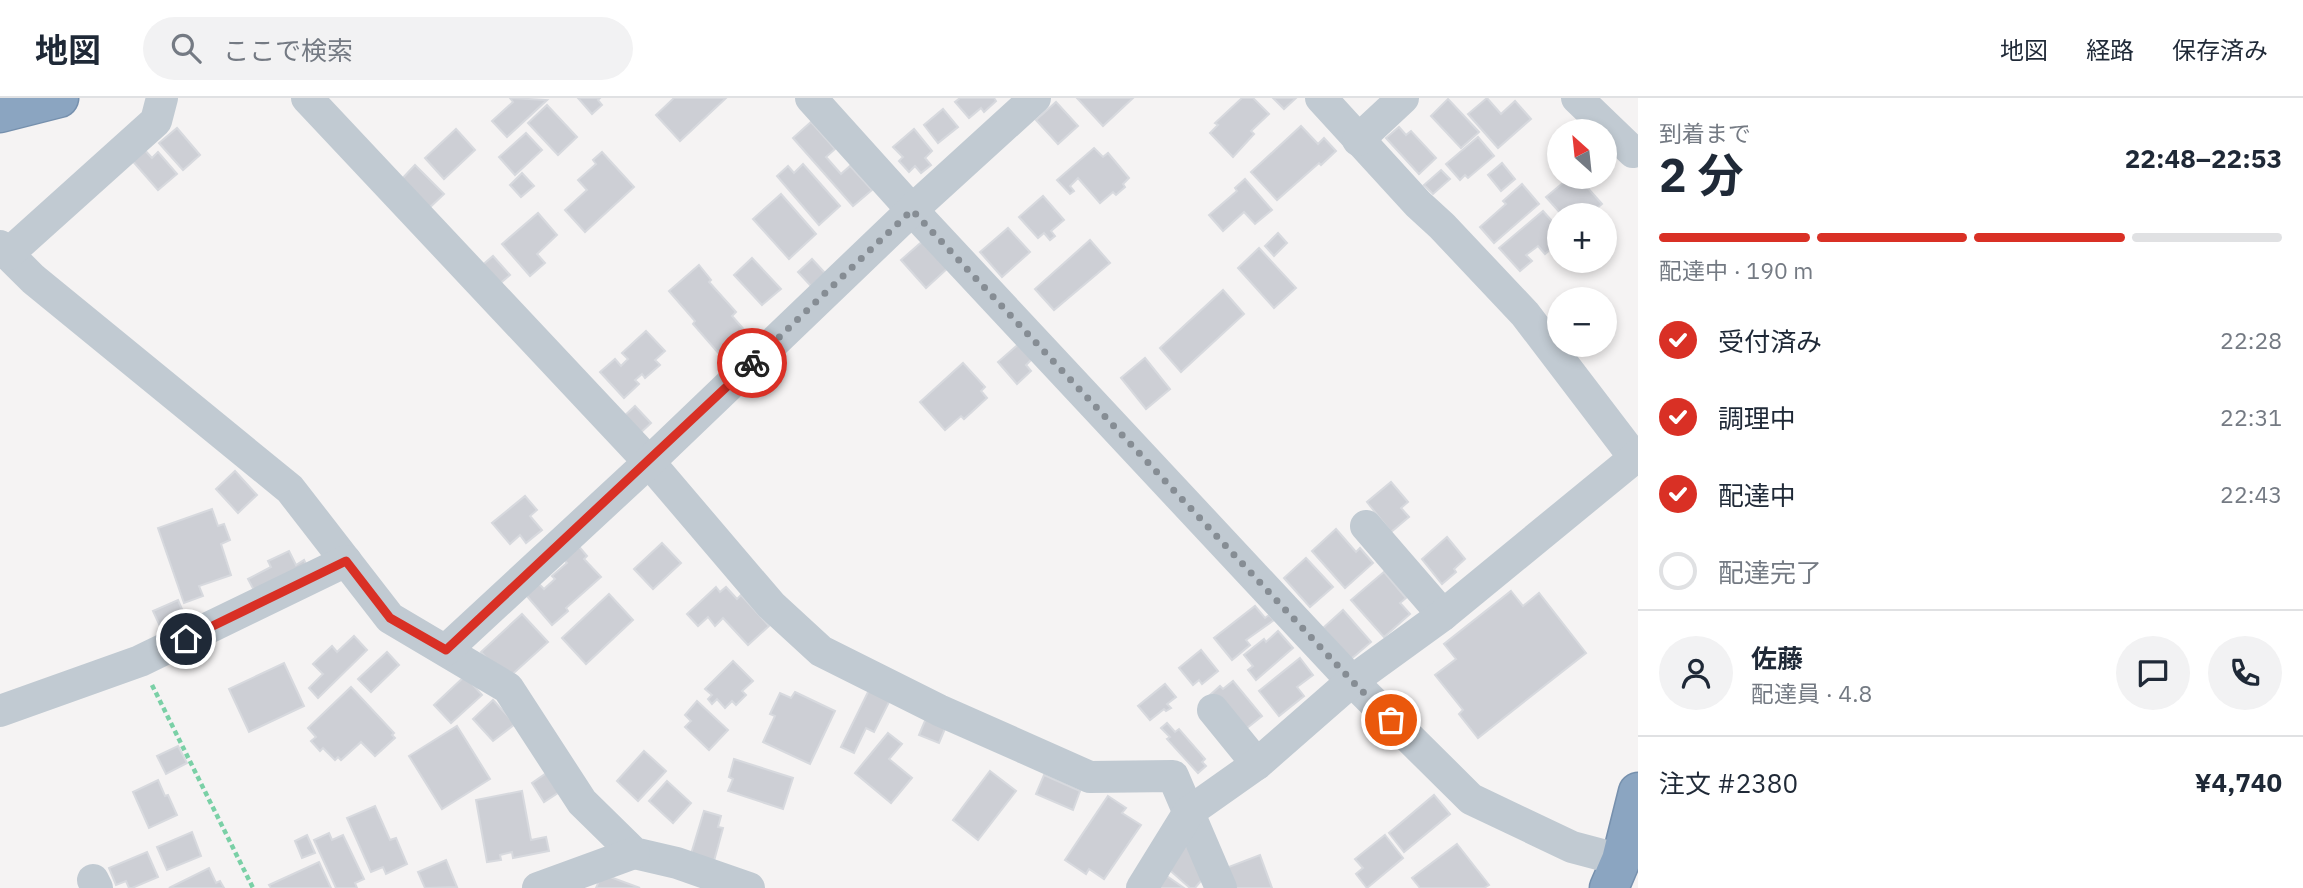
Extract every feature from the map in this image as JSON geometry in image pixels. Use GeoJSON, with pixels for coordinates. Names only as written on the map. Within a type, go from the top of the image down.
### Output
{"type":"FeatureCollection","features":[{"type":"Feature","properties":{"kind":"highway"},"geometry":{"type":"LineString","coordinates":[[0,113],[59,98]]}},
{"type":"Feature","properties":{"kind":"highway"},"geometry":{"type":"LineString","coordinates":[[1615,874],[1638,792]]}},
{"type":"Feature","properties":{"kind":"street"},"geometry":{"type":"LineString","coordinates":[[162,98],[156,121],[4,250],[33,279],[290,489],[390,618],[508,688],[582,802],[634,853],[677,863],[749,888]]}},
{"type":"Feature","properties":{"kind":"street"},"geometry":{"type":"LineString","coordinates":[[307,98],[649,462],[771,605],[821,651],[939,710],[1090,777],[1173,776],[1221,888]]}},
{"type":"Feature","properties":{"kind":"street"},"geometry":{"type":"LineString","coordinates":[[811,98],[912,210],[1352,681],[1471,799],[1572,847],[1615,874]]}},
{"type":"Feature","properties":{"kind":"street"},"geometry":{"type":"LineString","coordinates":[[446,650],[649,462],[912,210],[1035,98]]}},
{"type":"Feature","properties":{"kind":"street"},"geometry":{"type":"LineString","coordinates":[[1142,888],[1189,812],[1257,764],[1352,681],[1443,615],[1636,456],[1525,314],[1321,98]]}},
{"type":"Feature","properties":{"kind":"street"},"geometry":{"type":"LineString","coordinates":[[1358,140],[1403,98]]}},
{"type":"Feature","properties":{"kind":"street"},"geometry":{"type":"LineString","coordinates":[[1577,98],[1633,152],[1638,151]]}},
{"type":"Feature","properties":{"kind":"street"},"geometry":{"type":"LineString","coordinates":[[1366,526],[1443,615]]}},
{"type":"Feature","properties":{"kind":"street"},"geometry":{"type":"LineString","coordinates":[[0,711],[140,661],[346,561]]}},
{"type":"Feature","properties":{"kind":"street"},"geometry":{"type":"LineString","coordinates":[[1213,710],[1257,764]]}},
{"type":"Feature","properties":{"kind":"street"},"geometry":{"type":"LineString","coordinates":[[538,888],[634,853]]}},
{"type":"Feature","properties":{"kind":"path"},"geometry":{"type":"LineString","coordinates":[[140,661],[253,888]]}},
{"type":"Feature","properties":{"kind":"building"},"geometry":{"type":"Polygon","coordinates":[[[510,98],[547,100],[507,137],[492,121],[513,102],[510,98]]]}},
{"type":"Feature","properties":{"kind":"building"},"geometry":{"type":"Polygon","coordinates":[[[578,98],[600,98],[598,100],[602,105],[592,114],[578,98]]]}},
{"type":"Feature","properties":{"kind":"building"},"geometry":{"type":"Polygon","coordinates":[[[674,98],[726,98],[680,141],[656,115],[674,98]]]}},
{"type":"Feature","properties":{"kind":"building"},"geometry":{"type":"Polygon","coordinates":[[[960,98],[994,98],[996,101],[984,112],[981,108],[969,118],[955,102],[960,98]]]}},
{"type":"Feature","properties":{"kind":"building"},"geometry":{"type":"Polygon","coordinates":[[[1077,98],[1133,98],[1103,126],[1077,98]]]}},
{"type":"Feature","properties":{"kind":"building"},"geometry":{"type":"Polygon","coordinates":[[[1242,98],[1253,98],[1269,114],[1251,131],[1254,134],[1233,157],[1210,133],[1218,125],[1215,123],[1242,98]]]}},
{"type":"Feature","properties":{"kind":"building"},"geometry":{"type":"Polygon","coordinates":[[[1273,98],[1296,98],[1284,109],[1273,98]]]}},
{"type":"Feature","properties":{"kind":"building"},"geometry":{"type":"Polygon","coordinates":[[[1487,98],[1501,114],[1515,101],[1531,119],[1498,148],[1468,114],[1487,98]]]}},
{"type":"Feature","properties":{"kind":"building"},"geometry":{"type":"Polygon","coordinates":[[[1448,99],[1479,132],[1461,148],[1431,116],[1448,99]]]}},
{"type":"Feature","properties":{"kind":"building"},"geometry":{"type":"Polygon","coordinates":[[[1056,102],[1078,126],[1058,144],[1036,120],[1056,102]]]}},
{"type":"Feature","properties":{"kind":"building"},"geometry":{"type":"Polygon","coordinates":[[[547,105],[577,137],[558,155],[528,123],[547,105]]]}},
{"type":"Feature","properties":{"kind":"building"},"geometry":{"type":"Polygon","coordinates":[[[943,109],[958,127],[938,143],[924,125],[943,109]]]}},
{"type":"Feature","properties":{"kind":"building"},"geometry":{"type":"Polygon","coordinates":[[[811,122],[835,149],[826,157],[841,174],[850,166],[872,190],[853,206],[793,138],[811,122]]]}},
{"type":"Feature","properties":{"kind":"building"},"geometry":{"type":"Polygon","coordinates":[[[1301,126],[1318,144],[1324,138],[1336,151],[1277,200],[1251,172],[1301,126]]]}},
{"type":"Feature","properties":{"kind":"building"},"geometry":{"type":"Polygon","coordinates":[[[1399,127],[1406,135],[1411,131],[1436,158],[1419,174],[1386,138],[1399,127]]]}},
{"type":"Feature","properties":{"kind":"building"},"geometry":{"type":"Polygon","coordinates":[[[177,128],[200,155],[183,170],[159,143],[177,128]]]}},
{"type":"Feature","properties":{"kind":"building"},"geometry":{"type":"Polygon","coordinates":[[[456,129],[475,150],[444,179],[425,158],[456,129]]]}},
{"type":"Feature","properties":{"kind":"building"},"geometry":{"type":"Polygon","coordinates":[[[914,129],[932,151],[925,158],[931,165],[921,173],[915,166],[909,172],[899,161],[903,157],[893,147],[914,129]]]}},
{"type":"Feature","properties":{"kind":"building"},"geometry":{"type":"Polygon","coordinates":[[[526,133],[542,150],[515,175],[499,157],[526,133]]]}},
{"type":"Feature","properties":{"kind":"building"},"geometry":{"type":"Polygon","coordinates":[[[1478,137],[1494,156],[1468,178],[1465,175],[1460,180],[1446,164],[1478,137]]]}},
{"type":"Feature","properties":{"kind":"building"},"geometry":{"type":"Polygon","coordinates":[[[142,147],[152,158],[158,152],[177,174],[158,190],[130,158],[142,147]]]}},
{"type":"Feature","properties":{"kind":"building"},"geometry":{"type":"Polygon","coordinates":[[[1094,148],[1103,157],[1108,153],[1129,178],[1123,184],[1125,187],[1116,195],[1113,192],[1100,203],[1078,178],[1070,186],[1074,191],[1070,194],[1057,180],[1094,148]]]}},
{"type":"Feature","properties":{"kind":"building"},"geometry":{"type":"Polygon","coordinates":[[[602,152],[634,187],[585,232],[565,210],[587,190],[578,180],[596,164],[593,160],[602,152]]]}},
{"type":"Feature","properties":{"kind":"building"},"geometry":{"type":"Polygon","coordinates":[[[1502,163],[1515,179],[1501,191],[1488,175],[1502,163]]]}},
{"type":"Feature","properties":{"kind":"building"},"geometry":{"type":"Polygon","coordinates":[[[803,164],[840,206],[819,225],[777,176],[788,166],[794,173],[803,164]]]}},
{"type":"Feature","properties":{"kind":"building"},"geometry":{"type":"Polygon","coordinates":[[[415,165],[444,194],[426,211],[398,183],[415,165]]]}},
{"type":"Feature","properties":{"kind":"building"},"geometry":{"type":"Polygon","coordinates":[[[1441,170],[1450,179],[1433,194],[1424,185],[1441,170]]]}},
{"type":"Feature","properties":{"kind":"building"},"geometry":{"type":"Polygon","coordinates":[[[522,173],[534,186],[521,197],[510,185],[522,173]]]}},
{"type":"Feature","properties":{"kind":"building"},"geometry":{"type":"Polygon","coordinates":[[[1245,179],[1272,210],[1255,224],[1244,212],[1223,231],[1209,215],[1237,191],[1235,188],[1245,179]]]}},
{"type":"Feature","properties":{"kind":"building"},"geometry":{"type":"Polygon","coordinates":[[[1522,184],[1539,204],[1494,243],[1480,227],[1506,204],[1503,201],[1522,184]]]}},
{"type":"Feature","properties":{"kind":"building"},"geometry":{"type":"Polygon","coordinates":[[[1556,189],[1589,189],[1601,203],[1551,203],[1546,197],[1556,189]]]}},
{"type":"Feature","properties":{"kind":"building"},"geometry":{"type":"Polygon","coordinates":[[[781,194],[816,234],[789,259],[753,219],[781,194]]]}},
{"type":"Feature","properties":{"kind":"building"},"geometry":{"type":"Polygon","coordinates":[[[1043,196],[1064,220],[1051,231],[1055,236],[1050,240],[1044,233],[1038,238],[1019,217],[1043,196]]]}},
{"type":"Feature","properties":{"kind":"building"},"geometry":{"type":"Polygon","coordinates":[[[1543,211],[1547,216],[1547,252],[1545,254],[1538,246],[1526,255],[1532,261],[1520,271],[1499,248],[1543,211]]]}},
{"type":"Feature","properties":{"kind":"building"},"geometry":{"type":"Polygon","coordinates":[[[538,213],[557,235],[537,254],[545,263],[530,276],[502,244],[538,213]]]}},
{"type":"Feature","properties":{"kind":"building"},"geometry":{"type":"Polygon","coordinates":[[[1008,228],[1030,252],[1002,277],[980,252],[1008,228]]]}},
{"type":"Feature","properties":{"kind":"building"},"geometry":{"type":"Polygon","coordinates":[[[1278,233],[1287,243],[1274,256],[1265,246],[1278,233]]]}},
{"type":"Feature","properties":{"kind":"building"},"geometry":{"type":"Polygon","coordinates":[[[924,240],[949,267],[926,288],[901,260],[924,240]]]}},
{"type":"Feature","properties":{"kind":"building"},"geometry":{"type":"Polygon","coordinates":[[[1090,240],[1110,263],[1054,310],[1035,289],[1090,240]]]}},
{"type":"Feature","properties":{"kind":"building"},"geometry":{"type":"Polygon","coordinates":[[[1259,248],[1296,288],[1274,308],[1238,268],[1259,248]]]}},
{"type":"Feature","properties":{"kind":"building"},"geometry":{"type":"Polygon","coordinates":[[[493,256],[510,275],[497,286],[480,267],[493,256]]]}},
{"type":"Feature","properties":{"kind":"building"},"geometry":{"type":"Polygon","coordinates":[[[752,258],[781,289],[762,305],[734,275],[752,258]]]}},
{"type":"Feature","properties":{"kind":"building"},"geometry":{"type":"Polygon","coordinates":[[[812,259],[825,273],[811,286],[798,272],[812,259]]]}},
{"type":"Feature","properties":{"kind":"building"},"geometry":{"type":"Polygon","coordinates":[[[699,265],[711,280],[709,282],[736,312],[732,316],[747,333],[721,356],[669,291],[699,265]]]}},
{"type":"Feature","properties":{"kind":"building"},"geometry":{"type":"Polygon","coordinates":[[[1223,290],[1244,314],[1181,372],[1160,348],[1223,290]]]}},
{"type":"Feature","properties":{"kind":"building"},"geometry":{"type":"Polygon","coordinates":[[[646,331],[665,351],[655,360],[660,365],[645,378],[642,374],[635,380],[639,384],[624,398],[600,372],[615,359],[621,366],[628,359],[622,353],[646,331]]]}},
{"type":"Feature","properties":{"kind":"building"},"geometry":{"type":"Polygon","coordinates":[[[1021,342],[1034,357],[1026,365],[1031,371],[1017,384],[998,362],[1021,342]]]}},
{"type":"Feature","properties":{"kind":"building"},"geometry":{"type":"Polygon","coordinates":[[[1145,358],[1170,389],[1146,409],[1121,378],[1145,358]]]}},
{"type":"Feature","properties":{"kind":"building"},"geometry":{"type":"Polygon","coordinates":[[[963,363],[985,387],[981,391],[987,398],[964,419],[961,416],[945,430],[920,402],[963,363]]]}},
{"type":"Feature","properties":{"kind":"building"},"geometry":{"type":"Polygon","coordinates":[[[635,406],[651,423],[638,435],[622,418],[635,406]]]}},
{"type":"Feature","properties":{"kind":"building"},"geometry":{"type":"Polygon","coordinates":[[[235,471],[257,495],[238,513],[216,489],[235,471]]]}},
{"type":"Feature","properties":{"kind":"building"},"geometry":{"type":"Polygon","coordinates":[[[1391,482],[1408,502],[1401,508],[1409,517],[1391,532],[1367,502],[1391,482]]]}},
{"type":"Feature","properties":{"kind":"building"},"geometry":{"type":"Polygon","coordinates":[[[525,496],[537,510],[530,516],[542,530],[526,543],[520,535],[510,544],[492,523],[525,496]]]}},
{"type":"Feature","properties":{"kind":"building"},"geometry":{"type":"Polygon","coordinates":[[[212,509],[218,526],[224,524],[230,540],[221,544],[231,575],[199,586],[203,596],[184,603],[158,528],[212,509]]]}},
{"type":"Feature","properties":{"kind":"building"},"geometry":{"type":"Polygon","coordinates":[[[1336,529],[1356,552],[1360,548],[1373,563],[1345,588],[1312,551],[1336,529]]]}},
{"type":"Feature","properties":{"kind":"building"},"geometry":{"type":"Polygon","coordinates":[[[1447,537],[1465,559],[1454,569],[1456,572],[1442,584],[1422,559],[1447,537]]]}},
{"type":"Feature","properties":{"kind":"building"},"geometry":{"type":"Polygon","coordinates":[[[575,542],[587,556],[584,559],[601,577],[566,608],[568,611],[552,625],[526,595],[538,583],[544,589],[555,579],[552,576],[567,563],[560,555],[575,542]]]}},
{"type":"Feature","properties":{"kind":"building"},"geometry":{"type":"Polygon","coordinates":[[[662,543],[681,563],[653,589],[634,569],[662,543]]]}},
{"type":"Feature","properties":{"kind":"building"},"geometry":{"type":"Polygon","coordinates":[[[289,551],[296,565],[304,560],[309,570],[258,598],[248,579],[271,567],[268,561],[289,551]]]}},
{"type":"Feature","properties":{"kind":"building"},"geometry":{"type":"Polygon","coordinates":[[[1306,558],[1333,587],[1310,607],[1284,578],[1306,558]]]}},
{"type":"Feature","properties":{"kind":"building"},"geometry":{"type":"Polygon","coordinates":[[[1384,572],[1406,598],[1400,603],[1410,614],[1384,637],[1351,600],[1384,572]]]}},
{"type":"Feature","properties":{"kind":"building"},"geometry":{"type":"Polygon","coordinates":[[[716,587],[720,592],[726,587],[737,599],[741,595],[769,626],[748,645],[723,618],[715,626],[708,617],[698,626],[687,614],[716,587]]]}},
{"type":"Feature","properties":{"kind":"building"},"geometry":{"type":"Polygon","coordinates":[[[1511,591],[1523,606],[1539,593],[1586,653],[1478,738],[1459,714],[1463,710],[1435,675],[1456,659],[1444,644],[1511,591]]]}},
{"type":"Feature","properties":{"kind":"building"},"geometry":{"type":"Polygon","coordinates":[[[609,594],[633,620],[586,664],[562,638],[609,594]]]}},
{"type":"Feature","properties":{"kind":"building"},"geometry":{"type":"Polygon","coordinates":[[[178,600],[188,623],[164,635],[153,611],[178,600]]]}},
{"type":"Feature","properties":{"kind":"building"},"geometry":{"type":"Polygon","coordinates":[[[1255,606],[1265,618],[1269,615],[1274,620],[1246,640],[1250,645],[1232,660],[1214,638],[1255,606]]]}},
{"type":"Feature","properties":{"kind":"building"},"geometry":{"type":"Polygon","coordinates":[[[1343,610],[1371,642],[1351,659],[1323,628],[1343,610]]]}},
{"type":"Feature","properties":{"kind":"building"},"geometry":{"type":"Polygon","coordinates":[[[522,614],[548,642],[506,680],[481,652],[522,614]]]}},
{"type":"Feature","properties":{"kind":"building"},"geometry":{"type":"Polygon","coordinates":[[[1278,631],[1293,648],[1256,680],[1248,670],[1253,666],[1244,655],[1278,631]]]}},
{"type":"Feature","properties":{"kind":"building"},"geometry":{"type":"Polygon","coordinates":[[[354,636],[367,650],[318,698],[309,688],[323,674],[313,664],[332,646],[337,652],[354,636]]]}},
{"type":"Feature","properties":{"kind":"building"},"geometry":{"type":"Polygon","coordinates":[[[1201,650],[1218,671],[1202,684],[1199,680],[1193,685],[1179,668],[1201,650]]]}},
{"type":"Feature","properties":{"kind":"building"},"geometry":{"type":"Polygon","coordinates":[[[387,652],[399,665],[371,692],[358,679],[387,652]]]}},
{"type":"Feature","properties":{"kind":"building"},"geometry":{"type":"Polygon","coordinates":[[[1300,658],[1313,675],[1297,687],[1304,696],[1279,716],[1259,691],[1300,658]]]}},
{"type":"Feature","properties":{"kind":"building"},"geometry":{"type":"Polygon","coordinates":[[[733,661],[753,681],[742,691],[746,695],[736,705],[732,701],[725,708],[717,699],[712,704],[708,699],[712,695],[705,689],[733,661]]]}},
{"type":"Feature","properties":{"kind":"building"},"geometry":{"type":"Polygon","coordinates":[[[284,663],[304,706],[249,732],[229,689],[284,663]]]}},
{"type":"Feature","properties":{"kind":"building"},"geometry":{"type":"Polygon","coordinates":[[[465,676],[482,695],[451,723],[434,705],[465,676]]]}},
{"type":"Feature","properties":{"kind":"building"},"geometry":{"type":"Polygon","coordinates":[[[1233,681],[1262,716],[1247,728],[1209,696],[1220,686],[1223,689],[1233,681]]]}},
{"type":"Feature","properties":{"kind":"building"},"geometry":{"type":"Polygon","coordinates":[[[1165,684],[1176,697],[1167,704],[1171,708],[1166,711],[1164,709],[1150,720],[1138,706],[1165,684]]]}},
{"type":"Feature","properties":{"kind":"building"},"geometry":{"type":"Polygon","coordinates":[[[351,687],[394,733],[392,735],[395,738],[375,756],[361,742],[341,760],[338,757],[335,760],[323,748],[320,751],[311,741],[316,737],[308,728],[351,687]]]}},
{"type":"Feature","properties":{"kind":"building"},"geometry":{"type":"Polygon","coordinates":[[[869,690],[890,700],[874,732],[866,728],[854,753],[841,747],[869,690]]]}},
{"type":"Feature","properties":{"kind":"building"},"geometry":{"type":"Polygon","coordinates":[[[795,692],[835,711],[810,764],[763,742],[775,716],[770,714],[780,693],[791,698],[795,692]]]}},
{"type":"Feature","properties":{"kind":"building"},"geometry":{"type":"Polygon","coordinates":[[[493,700],[515,724],[493,741],[473,719],[493,700]]]}},
{"type":"Feature","properties":{"kind":"building"},"geometry":{"type":"Polygon","coordinates":[[[697,701],[728,730],[709,750],[685,727],[691,721],[685,715],[697,701]]]}},
{"type":"Feature","properties":{"kind":"building"},"geometry":{"type":"Polygon","coordinates":[[[927,716],[947,724],[939,743],[919,735],[927,716]]]}},
{"type":"Feature","properties":{"kind":"building"},"geometry":{"type":"Polygon","coordinates":[[[1167,723],[1175,732],[1179,729],[1205,759],[1202,762],[1206,766],[1198,773],[1167,739],[1170,737],[1161,728],[1167,723]]]}},
{"type":"Feature","properties":{"kind":"building"},"geometry":{"type":"Polygon","coordinates":[[[457,726],[490,779],[442,809],[409,756],[457,726]]]}},
{"type":"Feature","properties":{"kind":"building"},"geometry":{"type":"Polygon","coordinates":[[[888,733],[902,744],[889,759],[912,778],[891,803],[855,773],[888,733]]]}},
{"type":"Feature","properties":{"kind":"building"},"geometry":{"type":"Polygon","coordinates":[[[178,746],[187,763],[166,774],[157,756],[178,746]]]}},
{"type":"Feature","properties":{"kind":"building"},"geometry":{"type":"Polygon","coordinates":[[[644,751],[666,771],[638,801],[617,781],[644,751]]]}},
{"type":"Feature","properties":{"kind":"building"},"geometry":{"type":"Polygon","coordinates":[[[734,759],[793,778],[783,809],[728,791],[733,779],[729,777],[734,759]]]}},
{"type":"Feature","properties":{"kind":"building"},"geometry":{"type":"Polygon","coordinates":[[[990,771],[1016,791],[978,840],[953,820],[990,771]]]}},
{"type":"Feature","properties":{"kind":"building"},"geometry":{"type":"Polygon","coordinates":[[[548,772],[561,791],[544,802],[532,783],[548,772]]]}},
{"type":"Feature","properties":{"kind":"building"},"geometry":{"type":"Polygon","coordinates":[[[1044,775],[1080,791],[1073,810],[1036,794],[1044,775]]]}},
{"type":"Feature","properties":{"kind":"building"},"geometry":{"type":"Polygon","coordinates":[[[158,780],[177,815],[149,828],[133,792],[158,780]]]}},
{"type":"Feature","properties":{"kind":"building"},"geometry":{"type":"Polygon","coordinates":[[[667,781],[691,803],[673,823],[649,801],[667,781]]]}},
{"type":"Feature","properties":{"kind":"building"},"geometry":{"type":"Polygon","coordinates":[[[522,791],[531,840],[546,837],[549,851],[513,858],[512,852],[500,855],[501,860],[487,862],[476,800],[522,791]]]}},
{"type":"Feature","properties":{"kind":"building"},"geometry":{"type":"Polygon","coordinates":[[[1434,795],[1450,814],[1404,852],[1389,833],[1434,795]]]}},
{"type":"Feature","properties":{"kind":"building"},"geometry":{"type":"Polygon","coordinates":[[[1108,796],[1126,808],[1122,813],[1141,825],[1104,879],[1089,869],[1086,874],[1065,860],[1108,796]]]}},
{"type":"Feature","properties":{"kind":"building"},"geometry":{"type":"Polygon","coordinates":[[[375,806],[390,840],[396,838],[407,864],[386,874],[383,867],[371,872],[347,818],[375,806]]]}},
{"type":"Feature","properties":{"kind":"building"},"geometry":{"type":"Polygon","coordinates":[[[704,811],[721,816],[718,827],[723,828],[714,861],[691,854],[704,811]]]}},
{"type":"Feature","properties":{"kind":"building"},"geometry":{"type":"Polygon","coordinates":[[[192,832],[201,856],[167,870],[157,847],[192,832]]]}},
{"type":"Feature","properties":{"kind":"building"},"geometry":{"type":"Polygon","coordinates":[[[329,833],[332,840],[343,835],[364,879],[355,883],[357,888],[336,888],[314,840],[329,833]]]}},
{"type":"Feature","properties":{"kind":"building"},"geometry":{"type":"Polygon","coordinates":[[[307,835],[315,853],[302,858],[295,841],[307,835]]]}},
{"type":"Feature","properties":{"kind":"building"},"geometry":{"type":"Polygon","coordinates":[[[1385,835],[1403,858],[1367,888],[1356,874],[1363,868],[1355,859],[1385,835]]]}},
{"type":"Feature","properties":{"kind":"building"},"geometry":{"type":"Polygon","coordinates":[[[1184,844],[1201,859],[1205,876],[1195,888],[1190,888],[1165,866],[1184,844]]]}},
{"type":"Feature","properties":{"kind":"building"},"geometry":{"type":"Polygon","coordinates":[[[1457,844],[1489,885],[1484,888],[1420,888],[1412,878],[1457,844]]]}},
{"type":"Feature","properties":{"kind":"building"},"geometry":{"type":"Polygon","coordinates":[[[147,852],[158,877],[132,888],[129,888],[126,881],[116,885],[109,868],[147,852]]]}},
{"type":"Feature","properties":{"kind":"building"},"geometry":{"type":"Polygon","coordinates":[[[1260,855],[1272,888],[1233,888],[1226,868],[1260,855]]]}},
{"type":"Feature","properties":{"kind":"building"},"geometry":{"type":"Polygon","coordinates":[[[446,860],[457,887],[425,888],[418,872],[446,860]]]}},
{"type":"Feature","properties":{"kind":"building"},"geometry":{"type":"Polygon","coordinates":[[[319,862],[331,888],[271,888],[269,885],[319,862]]]}},
{"type":"Feature","properties":{"kind":"building"},"geometry":{"type":"Polygon","coordinates":[[[209,868],[216,883],[220,881],[224,888],[169,888],[209,868]]]}},
{"type":"Feature","properties":{"kind":"building"},"geometry":{"type":"Polygon","coordinates":[[[602,874],[640,888],[596,888],[602,874]]]}},
{"type":"Feature","properties":{"kind":"building"},"geometry":{"type":"Polygon","coordinates":[[[1164,874],[1184,888],[1154,888],[1164,874]]]}},
{"type":"Feature","properties":{"kind":"way so far"},"geometry":{"type":"LineString","coordinates":[[752,363],[912,210],[1391,720]]}},
{"type":"Feature","properties":{"kind":"route"},"geometry":{"type":"LineString","coordinates":[[186,639],[346,561],[390,618],[446,650],[752,363]]}}]}
